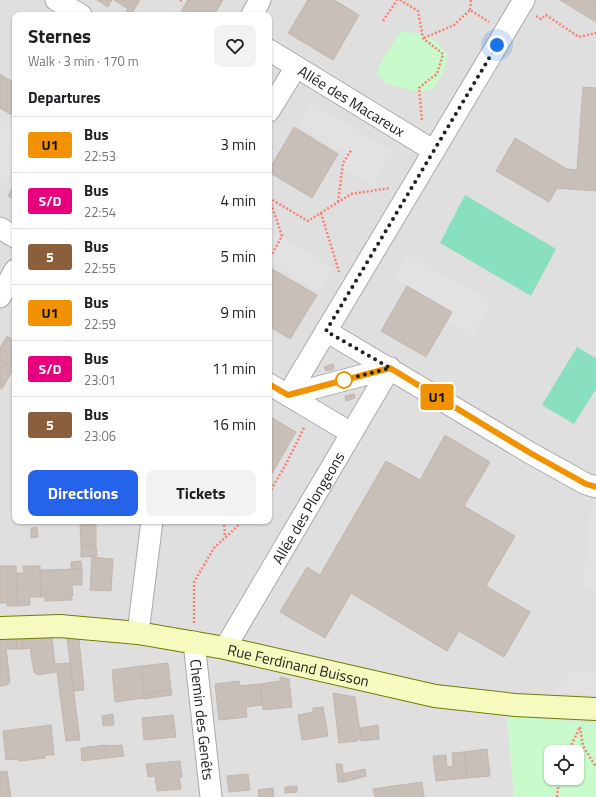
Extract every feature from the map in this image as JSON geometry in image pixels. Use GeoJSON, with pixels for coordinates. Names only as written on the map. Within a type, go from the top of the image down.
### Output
{"type":"FeatureCollection","features":[{"type":"Feature","properties":{"kind":"street"},"geometry":{"type":"LineString","coordinates":[[56,0],[76,12]]}},
{"type":"Feature","properties":{"kind":"street"},"geometry":{"type":"LineString","coordinates":[[254,12],[260,0]]}},
{"type":"Feature","properties":{"kind":"street"},"geometry":{"type":"LineString","coordinates":[[288,395],[522,3]]}},
{"type":"Feature","properties":{"kind":"street","name":"Allée des Macareux"},"geometry":{"type":"LineString","coordinates":[[272,52],[296,67],[438,144]]}},
{"type":"Feature","properties":{"kind":"street"},"geometry":{"type":"LineString","coordinates":[[272,105],[296,67]]}},
{"type":"Feature","properties":{"kind":"street"},"geometry":{"type":"LineString","coordinates":[[0,228],[12,235]]}},
{"type":"Feature","properties":{"kind":"street"},"geometry":{"type":"LineString","coordinates":[[0,297],[12,275]]}},
{"type":"Feature","properties":{"kind":"street"},"geometry":{"type":"LineString","coordinates":[[326,331],[532,454],[586,484],[596,487]]}},
{"type":"Feature","properties":{"kind":"street"},"geometry":{"type":"LineString","coordinates":[[288,395],[390,368]]}},
{"type":"Feature","properties":{"kind":"street","name":"Allée des Plongeons"},"geometry":{"type":"LineString","coordinates":[[225,648],[390,368]]}},
{"type":"Feature","properties":{"kind":"street"},"geometry":{"type":"LineString","coordinates":[[272,386],[351,433]]}},
{"type":"Feature","properties":{"kind":"street"},"geometry":{"type":"LineString","coordinates":[[138,633],[152,524]]}},
{"type":"Feature","properties":{"kind":"street","name":"Rue Ferdinand Buisson"},"geometry":{"type":"LineString","coordinates":[[0,628],[60,626],[138,633],[225,648],[435,696],[515,705],[596,710]]}},
{"type":"Feature","properties":{"kind":"street","name":"Chemin des Genêts"},"geometry":{"type":"LineString","coordinates":[[194,642],[211,797]]}},
{"type":"Feature","properties":{"kind":"path"},"geometry":{"type":"LineString","coordinates":[[383,21],[398,0],[418,11],[423,38],[443,54],[437,74],[419,88],[422,126],[438,144]]}},
{"type":"Feature","properties":{"kind":"path"},"geometry":{"type":"LineString","coordinates":[[423,38],[454,25],[470,10],[471,0]]}},
{"type":"Feature","properties":{"kind":"path"},"geometry":{"type":"LineString","coordinates":[[522,3],[541,19],[546,15],[579,37],[596,33]]}},
{"type":"Feature","properties":{"kind":"path"},"geometry":{"type":"LineString","coordinates":[[470,10],[505,32]]}},
{"type":"Feature","properties":{"kind":"path"},"geometry":{"type":"LineString","coordinates":[[338,202],[343,163],[352,149]]}},
{"type":"Feature","properties":{"kind":"path"},"geometry":{"type":"LineString","coordinates":[[272,200],[308,221],[351,194],[395,187],[409,193]]}},
{"type":"Feature","properties":{"kind":"path"},"geometry":{"type":"LineString","coordinates":[[272,205],[282,236],[272,254]]}},
{"type":"Feature","properties":{"kind":"path"},"geometry":{"type":"LineString","coordinates":[[322,213],[340,275]]}},
{"type":"Feature","properties":{"kind":"path"},"geometry":{"type":"LineString","coordinates":[[272,488],[305,426],[318,413]]}},
{"type":"Feature","properties":{"kind":"path"},"geometry":{"type":"LineString","coordinates":[[224,524],[225,538]]}},
{"type":"Feature","properties":{"kind":"path"},"geometry":{"type":"LineString","coordinates":[[194,642],[194,582],[214,548],[240,524]]}},
{"type":"Feature","properties":{"kind":"path"},"geometry":{"type":"LineString","coordinates":[[571,745],[580,726],[583,745]]}},
{"type":"Feature","properties":{"kind":"path"},"geometry":{"type":"LineString","coordinates":[[584,748],[596,767]]}},
{"type":"Feature","properties":{"kind":"path"},"geometry":{"type":"LineString","coordinates":[[557,797],[558,785]]}},
{"type":"Feature","properties":{"kind":"shaded area"},"geometry":{"type":"Polygon","coordinates":[[[0,0],[596,0],[596,723],[507,716],[514,797],[0,797],[0,0]]]}},
{"type":"Feature","properties":{"kind":"shaded area"},"geometry":{"type":"Polygon","coordinates":[[[311,103],[393,151],[372,186],[339,167],[346,153],[297,125],[311,103]]]}},
{"type":"Feature","properties":{"kind":"shaded area"},"geometry":{"type":"Polygon","coordinates":[[[0,119],[12,127],[12,167],[3,182],[0,180],[0,119]]]}},
{"type":"Feature","properties":{"kind":"shaded area"},"geometry":{"type":"Polygon","coordinates":[[[272,231],[334,268],[319,292],[272,264],[272,231]]]}},
{"type":"Feature","properties":{"kind":"shaded area"},"geometry":{"type":"Polygon","coordinates":[[[406,254],[491,301],[472,337],[446,322],[407,286],[393,279],[406,254]]]}},
{"type":"Feature","properties":{"kind":"shaded area"},"geometry":{"type":"Polygon","coordinates":[[[591,504],[596,505],[596,588],[583,587],[591,504]]]}},
{"type":"Feature","properties":{"kind":"shaded area"},"geometry":{"type":"Polygon","coordinates":[[[572,671],[596,673],[596,695],[555,692],[572,671]]]}},
{"type":"Feature","properties":{"kind":"green space"},"geometry":{"type":"Polygon","coordinates":[[[401,31],[428,37],[438,44],[448,56],[443,74],[433,89],[417,92],[386,83],[376,75],[383,58],[401,31]]]}},
{"type":"Feature","properties":{"kind":"green space"},"geometry":{"type":"Polygon","coordinates":[[[465,195],[556,249],[531,296],[440,243],[465,195]]]}},
{"type":"Feature","properties":{"kind":"green space"},"geometry":{"type":"Polygon","coordinates":[[[577,347],[596,358],[596,389],[574,424],[542,405],[577,347]]]}},
{"type":"Feature","properties":{"kind":"green space"},"geometry":{"type":"Polygon","coordinates":[[[507,716],[596,723],[596,797],[514,797],[507,716]]]}},
{"type":"Feature","properties":{"kind":"building"},"geometry":{"type":"Polygon","coordinates":[[[97,0],[112,0],[108,7],[97,0]]]}},
{"type":"Feature","properties":{"kind":"building"},"geometry":{"type":"Polygon","coordinates":[[[114,0],[140,0],[133,12],[126,12],[128,9],[114,0]]]}},
{"type":"Feature","properties":{"kind":"building"},"geometry":{"type":"Polygon","coordinates":[[[188,0],[223,0],[216,12],[181,12],[188,0]]]}},
{"type":"Feature","properties":{"kind":"building"},"geometry":{"type":"Polygon","coordinates":[[[308,0],[334,0],[359,15],[333,60],[288,33],[308,0]]]}},
{"type":"Feature","properties":{"kind":"building"},"geometry":{"type":"Polygon","coordinates":[[[560,0],[596,0],[596,22],[560,0]]]}},
{"type":"Feature","properties":{"kind":"building"},"geometry":{"type":"Polygon","coordinates":[[[0,74],[12,81],[12,115],[0,108],[0,74]]]}},
{"type":"Feature","properties":{"kind":"building"},"geometry":{"type":"Polygon","coordinates":[[[583,87],[596,88],[596,191],[557,188],[549,202],[496,171],[515,138],[567,169],[577,170],[583,87]]]}},
{"type":"Feature","properties":{"kind":"building"},"geometry":{"type":"Polygon","coordinates":[[[294,127],[338,154],[312,198],[272,174],[272,165],[294,127]]]}},
{"type":"Feature","properties":{"kind":"building"},"geometry":{"type":"Polygon","coordinates":[[[12,189],[12,198],[8,196],[12,189]]]}},
{"type":"Feature","properties":{"kind":"building"},"geometry":{"type":"Polygon","coordinates":[[[272,269],[317,295],[290,339],[272,328],[272,269]]]}},
{"type":"Feature","properties":{"kind":"building"},"geometry":{"type":"Polygon","coordinates":[[[407,286],[452,312],[426,357],[381,331],[407,286]]]}},
{"type":"Feature","properties":{"kind":"building"},"geometry":{"type":"Polygon","coordinates":[[[7,336],[12,339],[12,367],[0,360],[0,348],[7,336]]]}},
{"type":"Feature","properties":{"kind":"building"},"geometry":{"type":"Polygon","coordinates":[[[0,360],[12,367],[12,372],[2,389],[0,388],[0,360]]]}},
{"type":"Feature","properties":{"kind":"building"},"geometry":{"type":"Polygon","coordinates":[[[333,364],[334,369],[326,371],[324,367],[333,364]]]}},
{"type":"Feature","properties":{"kind":"building"},"geometry":{"type":"Polygon","coordinates":[[[354,394],[355,398],[346,401],[345,396],[354,394]]]}},
{"type":"Feature","properties":{"kind":"building"},"geometry":{"type":"Polygon","coordinates":[[[272,418],[296,432],[272,474],[272,418]]]}},
{"type":"Feature","properties":{"kind":"building"},"geometry":{"type":"Polygon","coordinates":[[[445,435],[490,462],[464,506],[515,536],[486,586],[530,612],[504,657],[459,631],[447,651],[351,593],[325,638],[280,612],[307,567],[320,575],[386,461],[420,480],[445,435]]]}},
{"type":"Feature","properties":{"kind":"building"},"geometry":{"type":"Polygon","coordinates":[[[96,524],[96,546],[81,546],[80,525],[96,524]]]}},
{"type":"Feature","properties":{"kind":"building"},"geometry":{"type":"Polygon","coordinates":[[[37,527],[38,537],[31,538],[31,528],[37,527]]]}},
{"type":"Feature","properties":{"kind":"building"},"geometry":{"type":"Polygon","coordinates":[[[81,546],[96,546],[97,556],[81,557],[81,546]]]}},
{"type":"Feature","properties":{"kind":"building"},"geometry":{"type":"Polygon","coordinates":[[[92,557],[113,559],[111,591],[90,590],[92,557]]]}},
{"type":"Feature","properties":{"kind":"building"},"geometry":{"type":"Polygon","coordinates":[[[81,561],[82,569],[71,569],[71,562],[81,561]]]}},
{"type":"Feature","properties":{"kind":"building"},"geometry":{"type":"Polygon","coordinates":[[[0,566],[16,566],[18,606],[7,606],[7,603],[0,603],[0,566]]]}},
{"type":"Feature","properties":{"kind":"building"},"geometry":{"type":"Polygon","coordinates":[[[23,566],[40,566],[41,597],[30,597],[30,605],[18,606],[16,573],[24,573],[23,566]]]}},
{"type":"Feature","properties":{"kind":"building"},"geometry":{"type":"Polygon","coordinates":[[[82,569],[82,585],[72,585],[72,600],[45,601],[45,597],[41,597],[40,570],[82,569]]]}},
{"type":"Feature","properties":{"kind":"building"},"geometry":{"type":"Polygon","coordinates":[[[16,638],[22,638],[23,649],[17,649],[16,638]]]}},
{"type":"Feature","properties":{"kind":"building"},"geometry":{"type":"Polygon","coordinates":[[[16,638],[17,649],[6,649],[10,682],[7,685],[0,686],[0,639],[16,638]]]}},
{"type":"Feature","properties":{"kind":"building"},"geometry":{"type":"Polygon","coordinates":[[[22,638],[52,638],[55,664],[70,663],[80,740],[66,741],[57,672],[37,675],[34,672],[30,648],[23,649],[22,638]]]}},
{"type":"Feature","properties":{"kind":"building"},"geometry":{"type":"Polygon","coordinates":[[[67,638],[79,639],[84,690],[74,691],[67,638]]]}},
{"type":"Feature","properties":{"kind":"building"},"geometry":{"type":"Polygon","coordinates":[[[168,663],[171,689],[155,691],[155,693],[144,695],[141,666],[168,663]]]}},
{"type":"Feature","properties":{"kind":"building"},"geometry":{"type":"Polygon","coordinates":[[[141,666],[144,698],[115,702],[112,670],[141,666]]]}},
{"type":"Feature","properties":{"kind":"building"},"geometry":{"type":"Polygon","coordinates":[[[280,677],[289,679],[292,707],[263,710],[260,684],[280,681],[280,677]]]}},
{"type":"Feature","properties":{"kind":"building"},"geometry":{"type":"Polygon","coordinates":[[[239,681],[240,686],[260,684],[262,705],[246,707],[247,717],[219,720],[215,684],[239,681]]]}},
{"type":"Feature","properties":{"kind":"building"},"geometry":{"type":"Polygon","coordinates":[[[171,689],[172,695],[144,699],[144,695],[155,693],[155,691],[171,689]]]}},
{"type":"Feature","properties":{"kind":"building"},"geometry":{"type":"Polygon","coordinates":[[[333,693],[355,697],[361,739],[357,739],[358,741],[339,743],[333,693]]]}},
{"type":"Feature","properties":{"kind":"building"},"geometry":{"type":"Polygon","coordinates":[[[323,707],[328,736],[302,740],[298,715],[313,712],[313,708],[323,707]]]}},
{"type":"Feature","properties":{"kind":"building"},"geometry":{"type":"Polygon","coordinates":[[[113,714],[114,725],[103,726],[102,716],[113,714]]]}},
{"type":"Feature","properties":{"kind":"building"},"geometry":{"type":"Polygon","coordinates":[[[173,715],[176,737],[144,740],[142,718],[173,715]]]}},
{"type":"Feature","properties":{"kind":"building"},"geometry":{"type":"Polygon","coordinates":[[[51,725],[54,755],[45,755],[45,758],[19,761],[19,759],[6,760],[3,731],[51,725]]]}},
{"type":"Feature","properties":{"kind":"building"},"geometry":{"type":"Polygon","coordinates":[[[378,725],[379,739],[361,741],[360,728],[378,725]]]}},
{"type":"Feature","properties":{"kind":"building"},"geometry":{"type":"Polygon","coordinates":[[[106,745],[107,758],[82,761],[81,748],[106,745]]]}},
{"type":"Feature","properties":{"kind":"building"},"geometry":{"type":"Polygon","coordinates":[[[122,745],[124,756],[107,758],[106,746],[122,745]]]}},
{"type":"Feature","properties":{"kind":"building"},"geometry":{"type":"Polygon","coordinates":[[[487,749],[490,776],[467,778],[464,752],[487,749]]]}},
{"type":"Feature","properties":{"kind":"building"},"geometry":{"type":"Polygon","coordinates":[[[464,752],[467,778],[436,781],[433,756],[446,755],[447,767],[453,766],[452,753],[464,752]]]}},
{"type":"Feature","properties":{"kind":"building"},"geometry":{"type":"Polygon","coordinates":[[[180,761],[182,777],[179,777],[181,789],[157,791],[155,776],[148,777],[146,764],[180,761]]]}},
{"type":"Feature","properties":{"kind":"building"},"geometry":{"type":"Polygon","coordinates":[[[336,764],[342,764],[344,782],[338,782],[336,764]]]}},
{"type":"Feature","properties":{"kind":"building"},"geometry":{"type":"Polygon","coordinates":[[[365,769],[366,776],[344,782],[343,774],[365,769]]]}},
{"type":"Feature","properties":{"kind":"building"},"geometry":{"type":"Polygon","coordinates":[[[7,771],[11,797],[0,797],[0,772],[7,771]]]}},
{"type":"Feature","properties":{"kind":"building"},"geometry":{"type":"Polygon","coordinates":[[[248,774],[250,790],[229,792],[227,776],[248,774]]]}},
{"type":"Feature","properties":{"kind":"building"},"geometry":{"type":"Polygon","coordinates":[[[422,782],[424,797],[375,797],[373,789],[422,782]]]}},
{"type":"Feature","properties":{"kind":"building"},"geometry":{"type":"Polygon","coordinates":[[[297,786],[297,792],[285,793],[285,787],[297,786]]]}},
{"type":"Feature","properties":{"kind":"building"},"geometry":{"type":"Polygon","coordinates":[[[273,788],[274,797],[259,797],[258,790],[273,788]]]}},
{"type":"Feature","properties":{"kind":"bus line","name":"U1"},"geometry":{"type":"LineString","coordinates":[[272,386],[288,395],[390,368],[532,454],[586,484],[596,487]]}},
{"type":"Feature","properties":{"kind":"route"},"geometry":{"type":"LineString","coordinates":[[344,380],[390,368],[326,331],[497,45]]}}]}
